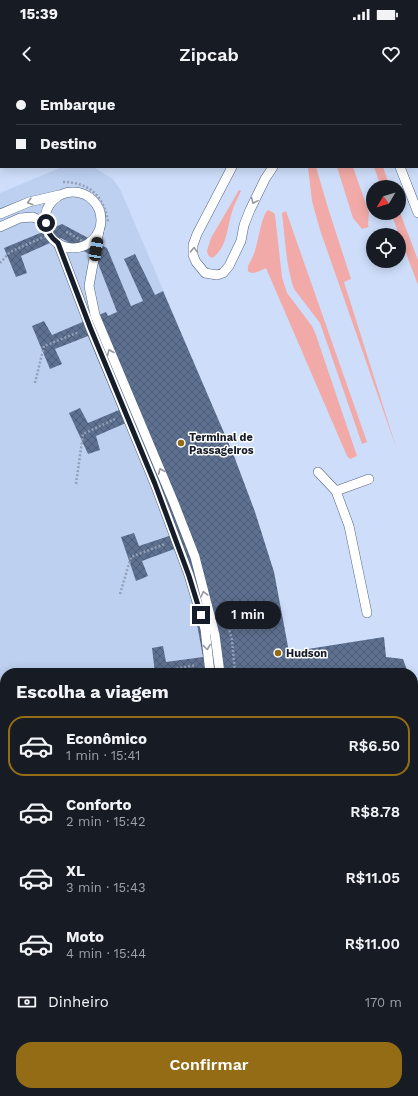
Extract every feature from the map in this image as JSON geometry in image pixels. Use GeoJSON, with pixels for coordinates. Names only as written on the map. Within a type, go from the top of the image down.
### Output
{"type":"FeatureCollection","features":[{"type":"Feature","properties":{"kind":"lane"},"geometry":{"type":"LineString","coordinates":[[231,168],[201,227],[194,245],[193,255],[196,262],[205,273],[217,275],[223,273],[228,266],[241,242],[244,225],[252,205],[272,168]]}},
{"type":"Feature","properties":{"kind":"lane"},"geometry":{"type":"LineString","coordinates":[[400,168],[418,213]]}},
{"type":"Feature","properties":{"kind":"lane"},"geometry":{"type":"LineString","coordinates":[[0,214],[29,202],[70,192],[79,193],[86,196],[93,200],[98,207],[101,215],[101,223],[89,286],[95,315],[174,503],[195,557],[215,635],[219,668]]}},
{"type":"Feature","properties":{"kind":"lane"},"geometry":{"type":"LineString","coordinates":[[62,194],[55,199],[46,214],[46,223],[49,235],[66,248],[73,249],[80,248],[88,244],[95,239],[99,232]]}},
{"type":"Feature","properties":{"kind":"lane"},"geometry":{"type":"LineString","coordinates":[[0,226],[20,218],[33,217],[46,223]]}},
{"type":"Feature","properties":{"kind":"lane"},"geometry":{"type":"LineString","coordinates":[[58,243],[90,327],[155,484],[189,576],[205,629],[209,668]]}},
{"type":"Feature","properties":{"kind":"lane"},"geometry":{"type":"LineString","coordinates":[[318,472],[336,491],[349,526],[367,613]]}},
{"type":"Feature","properties":{"kind":"lane"},"geometry":{"type":"LineString","coordinates":[[336,491],[369,479]]}},
{"type":"Feature","properties":{"kind":"path"},"geometry":{"type":"LineString","coordinates":[[0,263],[10,252]]}},
{"type":"Feature","properties":{"kind":"path"},"geometry":{"type":"LineString","coordinates":[[35,383],[44,346]]}},
{"type":"Feature","properties":{"kind":"path"},"geometry":{"type":"LineString","coordinates":[[76,484],[83,434]]}},
{"type":"Feature","properties":{"kind":"path"},"geometry":{"type":"LineString","coordinates":[[120,594],[131,557]]}},
{"type":"Feature","properties":{"kind":"path"},"geometry":{"type":"LineString","coordinates":[[180,668],[197,665]]}},
{"type":"Feature","properties":{"kind":"shaded area"},"geometry":{"type":"Polygon","coordinates":[[[60,168],[95,168],[113,179],[121,191],[234,456],[255,512],[274,572],[289,652],[384,637],[386,657],[403,659],[406,668],[0,668],[0,193],[60,168]]]}},
{"type":"Feature","properties":{"kind":"shaded area"},"geometry":{"type":"Polygon","coordinates":[[[308,168],[316,168],[351,279],[344,282],[397,450],[320,230],[312,201],[308,168]]]}},
{"type":"Feature","properties":{"kind":"shaded area"},"geometry":{"type":"Polygon","coordinates":[[[337,168],[353,168],[366,204],[366,220],[368,220],[369,227],[362,229],[353,218],[337,168]]]}},
{"type":"Feature","properties":{"kind":"shaded area"},"geometry":{"type":"Polygon","coordinates":[[[374,168],[383,168],[388,180],[379,180],[374,168]]]}},
{"type":"Feature","properties":{"kind":"shaded area"},"geometry":{"type":"Polygon","coordinates":[[[239,190],[241,191],[233,209],[224,243],[217,254],[212,258],[208,255],[207,251],[211,238],[239,190]]]}},
{"type":"Feature","properties":{"kind":"shaded area"},"geometry":{"type":"Polygon","coordinates":[[[268,210],[275,215],[282,277],[287,293],[312,326],[316,335],[357,456],[350,459],[347,456],[266,268],[255,273],[248,271],[249,263],[255,251],[263,218],[268,210]]]}},
{"type":"Feature","properties":{"kind":"shaded area"},"geometry":{"type":"Polygon","coordinates":[[[286,211],[367,442],[362,444],[320,323],[294,289],[291,280],[287,262],[282,213],[286,211]]]}},
{"type":"Feature","properties":{"kind":"shaded area"},"geometry":{"type":"Polygon","coordinates":[[[394,220],[403,220],[406,228],[397,228],[394,220]]]}},
{"type":"Feature","properties":{"kind":"shaded area"},"geometry":{"type":"Polygon","coordinates":[[[406,228],[418,260],[418,285],[406,253],[406,228]]]}},
{"type":"Feature","properties":{"kind":"building","name":"Terminal de Passageiros"},"geometry":{"type":"Polygon","coordinates":[[[62,224],[107,248],[131,306],[143,301],[124,259],[135,254],[155,295],[163,291],[234,456],[255,512],[274,572],[289,652],[384,637],[386,657],[403,659],[406,668],[154,668],[152,648],[163,646],[166,662],[203,657],[193,602],[177,548],[142,561],[148,576],[136,581],[121,537],[134,533],[139,546],[172,535],[126,423],[96,436],[100,450],[88,454],[69,413],[80,408],[88,423],[119,410],[88,336],[55,349],[62,364],[50,369],[32,326],[44,321],[52,335],[106,312],[108,316],[117,312],[96,258],[61,238],[21,256],[27,273],[16,277],[4,248],[62,224]]]}},
{"type":"Feature","properties":{"kind":"place","name":"Terminal de Passageiros"},"geometry":{"type":"Point","coordinates":[181,443]}},
{"type":"Feature","properties":{"kind":"place","name":"Hudson"},"geometry":{"type":"Point","coordinates":[278,653]}},
{"type":"Feature","properties":{"kind":"route"},"geometry":{"type":"LineString","coordinates":[[46,223],[49,235],[58,243],[90,327],[155,484],[189,576],[201,615]]}}]}
